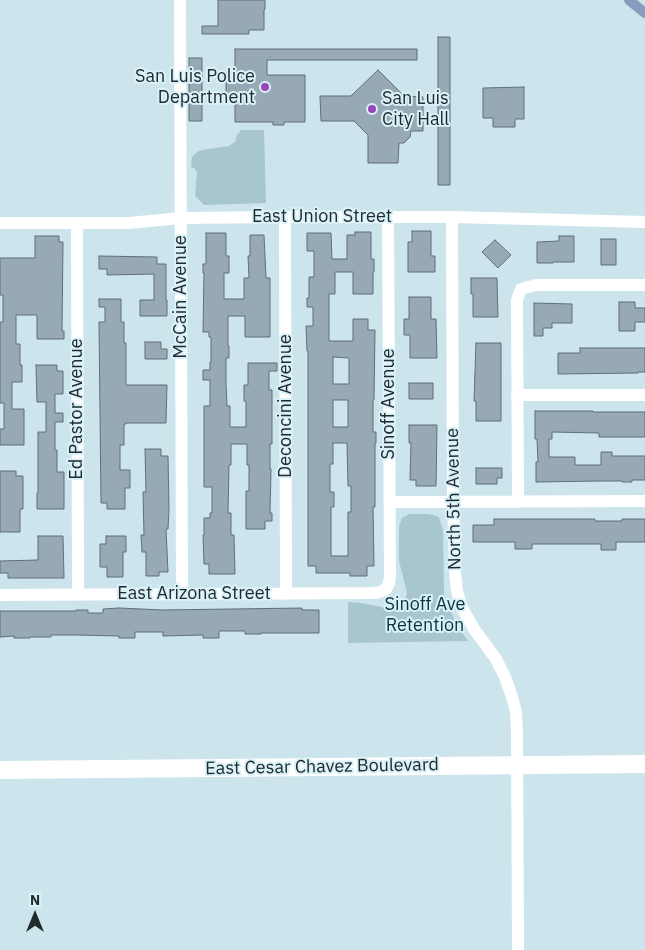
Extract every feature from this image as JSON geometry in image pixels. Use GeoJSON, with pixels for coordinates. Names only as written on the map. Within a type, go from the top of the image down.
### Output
{"type":"FeatureCollection","features":[{"type":"Feature","properties":{"kind":"highway","name":"East Cesar Chavez Boulevard"},"geometry":{"type":"LineString","coordinates":[[0,770],[645,764]]}},
{"type":"Feature","properties":{"kind":"street","name":"McCain Avenue"},"geometry":{"type":"LineString","coordinates":[[180,0],[182,594]]}},
{"type":"Feature","properties":{"kind":"street","name":"East Union Street"},"geometry":{"type":"LineString","coordinates":[[0,224],[129,223],[180,218],[388,217],[645,222]]}},
{"type":"Feature","properties":{"kind":"street","name":"Sinoff Avenue"},"geometry":{"type":"LineString","coordinates":[[386,589],[390,577],[388,217]]}},
{"type":"Feature","properties":{"kind":"street","name":"Deconcini Avenue"},"geometry":{"type":"LineString","coordinates":[[285,218],[286,594]]}},
{"type":"Feature","properties":{"kind":"street","name":"North 5th Avenue"},"geometry":{"type":"LineString","coordinates":[[452,218],[455,572],[457,591],[462,608],[474,629],[496,659],[510,690],[516,712],[518,950]]}},
{"type":"Feature","properties":{"kind":"street","name":"Ed Pastor Avenue"},"geometry":{"type":"LineString","coordinates":[[77,224],[78,595]]}},
{"type":"Feature","properties":{"kind":"street"},"geometry":{"type":"LineString","coordinates":[[518,502],[517,300],[521,289],[536,285],[645,284]]}},
{"type":"Feature","properties":{"kind":"street"},"geometry":{"type":"LineString","coordinates":[[517,395],[645,395]]}},
{"type":"Feature","properties":{"kind":"street"},"geometry":{"type":"LineString","coordinates":[[390,502],[645,501]]}},
{"type":"Feature","properties":{"kind":"street","name":"East Arizona Street"},"geometry":{"type":"LineString","coordinates":[[0,596],[374,593],[386,589]]}},
{"type":"Feature","properties":{"kind":"green space"},"geometry":{"type":"Polygon","coordinates":[[[241,130],[264,130],[266,203],[204,205],[195,196],[197,173],[191,167],[192,157],[202,150],[229,146],[235,142],[241,130]]]}},
{"type":"Feature","properties":{"kind":"green space","name":"Sinoff Ave Retention"},"geometry":{"type":"Polygon","coordinates":[[[409,514],[429,514],[439,517],[443,531],[444,594],[458,627],[468,641],[348,643],[348,602],[387,608],[399,606],[405,600],[407,593],[399,561],[399,526],[402,518],[409,514]]]}},
{"type":"Feature","properties":{"kind":"building"},"geometry":{"type":"Polygon","coordinates":[[[218,0],[265,0],[264,30],[249,30],[249,34],[202,34],[202,26],[218,26],[218,0]]]}},
{"type":"Feature","properties":{"kind":"building"},"geometry":{"type":"Polygon","coordinates":[[[438,37],[450,37],[450,185],[438,185],[438,37]]]}},
{"type":"Feature","properties":{"kind":"building","name":"San Luis Police Department"},"geometry":{"type":"Polygon","coordinates":[[[235,49],[417,49],[417,60],[267,60],[267,75],[305,75],[305,122],[284,122],[284,125],[273,125],[273,122],[235,122],[235,99],[226,99],[226,74],[235,74],[235,49]]]}},
{"type":"Feature","properties":{"kind":"building"},"geometry":{"type":"Polygon","coordinates":[[[189,58],[202,58],[202,121],[189,121],[189,58]]]}},
{"type":"Feature","properties":{"kind":"building","name":"San Luis City Hall"},"geometry":{"type":"Polygon","coordinates":[[[378,70],[404,96],[423,97],[423,131],[411,131],[410,137],[404,143],[399,143],[398,163],[368,163],[368,135],[354,121],[321,121],[320,96],[351,96],[378,70]]]}},
{"type":"Feature","properties":{"kind":"building"},"geometry":{"type":"Polygon","coordinates":[[[524,87],[524,119],[515,119],[515,127],[493,127],[493,118],[483,118],[483,88],[524,87]]]}},
{"type":"Feature","properties":{"kind":"building"},"geometry":{"type":"Polygon","coordinates":[[[412,231],[431,231],[431,256],[435,256],[435,272],[408,272],[408,242],[412,242],[412,231]]]}},
{"type":"Feature","properties":{"kind":"building"},"geometry":{"type":"Polygon","coordinates":[[[355,232],[371,232],[371,259],[374,259],[373,294],[353,294],[353,272],[335,272],[335,294],[329,294],[329,341],[353,341],[353,319],[368,319],[368,330],[375,330],[373,400],[373,432],[376,432],[375,507],[373,507],[374,566],[367,566],[367,576],[350,576],[350,573],[316,573],[316,566],[308,566],[308,351],[306,326],[313,326],[313,307],[307,307],[307,298],[309,298],[309,277],[314,277],[314,251],[307,251],[307,233],[331,233],[332,259],[347,259],[347,235],[355,235],[355,232]],[[333,357],[333,384],[349,384],[349,358],[333,357]],[[333,400],[333,427],[348,427],[348,400],[333,400]],[[333,443],[333,464],[330,464],[330,492],[334,492],[334,507],[331,507],[331,556],[348,556],[348,512],[351,512],[351,486],[348,486],[347,443],[333,443]]]}},
{"type":"Feature","properties":{"kind":"building"},"geometry":{"type":"Polygon","coordinates":[[[206,233],[226,233],[226,256],[229,256],[229,273],[224,273],[224,299],[244,299],[244,278],[249,278],[248,256],[250,256],[250,235],[264,235],[266,278],[270,278],[270,337],[245,337],[245,316],[228,316],[229,358],[226,358],[226,384],[227,406],[230,406],[230,427],[246,427],[244,385],[248,385],[248,363],[277,363],[277,371],[269,371],[269,390],[272,390],[270,513],[272,513],[272,521],[265,521],[265,529],[246,529],[246,491],[249,491],[247,444],[231,444],[228,513],[231,513],[231,535],[234,535],[235,574],[209,574],[209,564],[204,564],[204,518],[210,518],[210,513],[212,513],[212,487],[204,487],[204,406],[210,406],[210,380],[203,380],[203,370],[210,370],[211,362],[211,337],[209,337],[209,332],[203,332],[203,264],[206,264],[206,233]]]}},
{"type":"Feature","properties":{"kind":"building"},"geometry":{"type":"Polygon","coordinates":[[[35,236],[59,236],[59,242],[63,242],[62,331],[64,331],[64,339],[37,339],[37,315],[16,315],[16,344],[20,344],[22,382],[12,382],[12,409],[24,409],[24,445],[0,445],[0,429],[4,429],[4,403],[0,403],[0,322],[3,322],[3,295],[0,295],[0,258],[35,258],[35,236]]]}},
{"type":"Feature","properties":{"kind":"building"},"geometry":{"type":"Polygon","coordinates":[[[559,236],[574,236],[574,262],[537,263],[537,242],[559,241],[559,236]]]}},
{"type":"Feature","properties":{"kind":"building"},"geometry":{"type":"Polygon","coordinates":[[[601,239],[616,239],[616,265],[601,265],[601,239]]]}},
{"type":"Feature","properties":{"kind":"building"},"geometry":{"type":"Polygon","coordinates":[[[495,240],[511,255],[498,268],[482,252],[495,240]]]}},
{"type":"Feature","properties":{"kind":"building"},"geometry":{"type":"Polygon","coordinates":[[[99,256],[157,257],[157,264],[166,264],[167,316],[140,316],[140,300],[154,300],[154,274],[107,275],[107,269],[99,269],[99,256]]]}},
{"type":"Feature","properties":{"kind":"building"},"geometry":{"type":"Polygon","coordinates":[[[471,278],[497,278],[498,317],[473,317],[471,278]]]}},
{"type":"Feature","properties":{"kind":"building"},"geometry":{"type":"Polygon","coordinates":[[[409,297],[431,297],[431,319],[436,319],[437,358],[410,358],[410,335],[404,335],[404,319],[409,319],[409,297]]]}},
{"type":"Feature","properties":{"kind":"building"},"geometry":{"type":"Polygon","coordinates":[[[99,299],[121,299],[121,322],[124,322],[124,343],[126,343],[126,385],[167,385],[166,423],[124,424],[124,445],[120,445],[120,470],[130,470],[130,488],[125,488],[125,509],[107,509],[107,503],[101,503],[99,322],[105,322],[105,307],[99,307],[99,299]]]}},
{"type":"Feature","properties":{"kind":"building"},"geometry":{"type":"Polygon","coordinates":[[[619,302],[635,302],[635,308],[645,308],[645,322],[635,322],[635,331],[619,331],[619,302]]]}},
{"type":"Feature","properties":{"kind":"building"},"geometry":{"type":"Polygon","coordinates":[[[534,303],[572,304],[572,323],[552,323],[552,328],[543,328],[543,336],[534,336],[534,303]]]}},
{"type":"Feature","properties":{"kind":"building"},"geometry":{"type":"Polygon","coordinates":[[[145,342],[161,342],[161,349],[167,349],[167,359],[145,359],[145,342]]]}},
{"type":"Feature","properties":{"kind":"building"},"geometry":{"type":"Polygon","coordinates":[[[476,343],[501,343],[501,421],[476,421],[476,401],[474,401],[476,343]]]}},
{"type":"Feature","properties":{"kind":"building"},"geometry":{"type":"Polygon","coordinates":[[[580,348],[645,348],[645,372],[558,374],[558,353],[580,353],[580,348]]]}},
{"type":"Feature","properties":{"kind":"building"},"geometry":{"type":"Polygon","coordinates":[[[36,365],[57,365],[57,371],[63,371],[63,394],[55,394],[55,413],[63,413],[63,422],[55,422],[55,450],[57,450],[57,472],[64,472],[64,509],[37,509],[38,432],[46,432],[46,402],[37,402],[36,365]]]}},
{"type":"Feature","properties":{"kind":"building"},"geometry":{"type":"Polygon","coordinates":[[[409,383],[433,383],[433,399],[409,399],[409,383]]]}},
{"type":"Feature","properties":{"kind":"building"},"geometry":{"type":"Polygon","coordinates":[[[535,411],[645,412],[645,437],[599,437],[599,433],[552,432],[552,439],[549,439],[549,457],[575,457],[575,465],[601,465],[601,452],[612,452],[612,456],[645,456],[645,480],[632,480],[632,482],[536,482],[536,462],[538,462],[537,439],[535,439],[535,411]]]}},
{"type":"Feature","properties":{"kind":"building"},"geometry":{"type":"Polygon","coordinates":[[[409,425],[437,425],[436,486],[416,486],[416,480],[410,480],[411,443],[409,443],[409,425]]]}},
{"type":"Feature","properties":{"kind":"building"},"geometry":{"type":"Polygon","coordinates":[[[145,449],[161,449],[161,456],[168,456],[169,509],[168,529],[166,529],[168,572],[159,572],[159,576],[146,576],[146,552],[142,552],[141,535],[144,535],[143,492],[146,492],[145,449]]]}},
{"type":"Feature","properties":{"kind":"building"},"geometry":{"type":"Polygon","coordinates":[[[476,468],[502,468],[502,478],[497,478],[497,484],[476,484],[476,468]]]}},
{"type":"Feature","properties":{"kind":"building"},"geometry":{"type":"Polygon","coordinates":[[[0,471],[16,471],[16,476],[23,476],[23,509],[20,509],[20,532],[0,532],[0,471]]]}},
{"type":"Feature","properties":{"kind":"building"},"geometry":{"type":"Polygon","coordinates":[[[494,519],[595,519],[595,521],[622,521],[622,519],[645,519],[645,542],[616,542],[616,550],[601,550],[601,544],[532,544],[532,549],[515,549],[515,542],[473,542],[473,525],[494,525],[494,519]]]}},
{"type":"Feature","properties":{"kind":"building"},"geometry":{"type":"Polygon","coordinates":[[[38,536],[63,536],[64,578],[8,578],[8,573],[0,573],[0,561],[38,560],[38,536]]]}},
{"type":"Feature","properties":{"kind":"building"},"geometry":{"type":"Polygon","coordinates":[[[106,536],[126,536],[126,552],[123,552],[123,577],[107,577],[107,567],[100,567],[100,544],[106,544],[106,536]]]}},
{"type":"Feature","properties":{"kind":"building"},"geometry":{"type":"Polygon","coordinates":[[[302,608],[302,610],[319,610],[319,633],[245,634],[245,631],[219,631],[219,638],[203,638],[203,635],[163,636],[163,632],[135,632],[135,638],[76,635],[51,635],[51,637],[30,638],[0,637],[0,611],[88,610],[88,613],[103,613],[103,609],[163,610],[302,608]]]}},
{"type":"Feature","properties":{"kind":"waterway"},"geometry":{"type":"LineString","coordinates":[[629,0],[645,13]]}},
{"type":"Feature","properties":{"kind":"place","name":"San Luis Police Department"},"geometry":{"type":"Point","coordinates":[265,87]}},
{"type":"Feature","properties":{"kind":"place","name":"San Luis City Hall"},"geometry":{"type":"Point","coordinates":[372,109]}}]}
